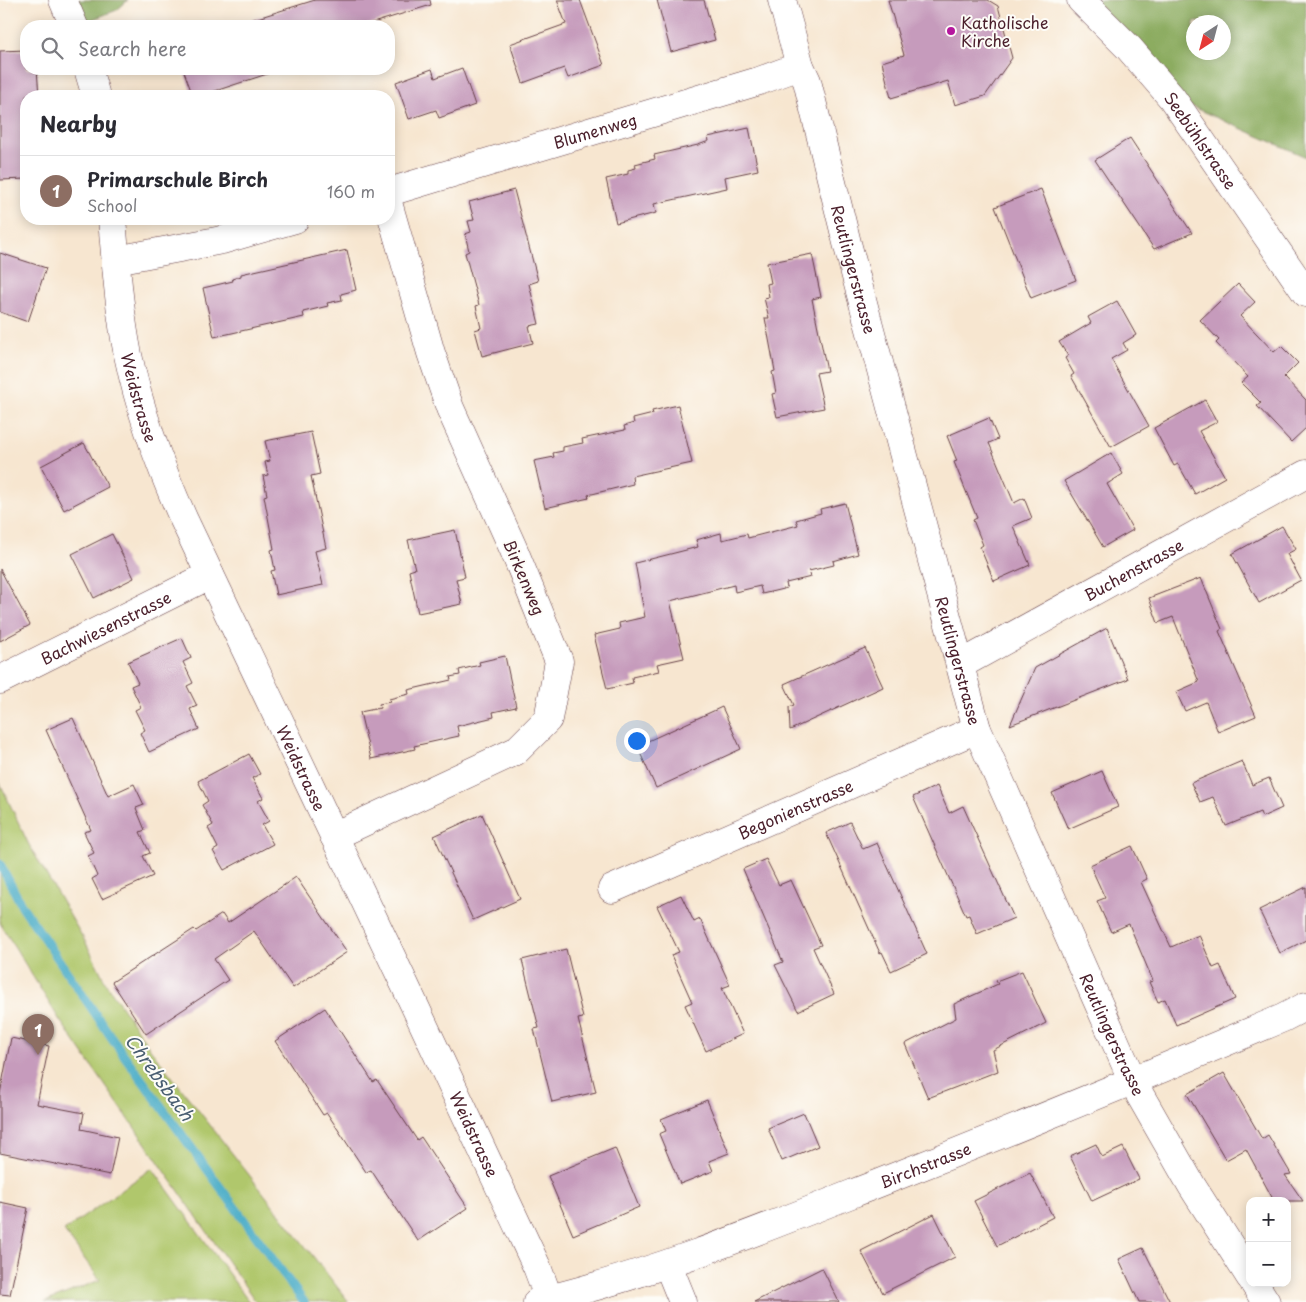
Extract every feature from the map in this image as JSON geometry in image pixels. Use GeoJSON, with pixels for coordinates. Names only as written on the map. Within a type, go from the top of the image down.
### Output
{"type":"FeatureCollection","features":[{"type":"Feature","properties":{"kind":"street"},"geometry":{"type":"LineString","coordinates":[[63,0],[71,20]]}},
{"type":"Feature","properties":{"kind":"street","name":"Reutlingerstrasse"},"geometry":{"type":"LineString","coordinates":[[782,0],[800,66],[807,81],[834,192],[977,729],[1140,1095],[1192,1186],[1246,1271]]}},
{"type":"Feature","properties":{"kind":"street","name":"Seebühlstrasse"},"geometry":{"type":"LineString","coordinates":[[1082,0],[1129,48],[1172,98],[1306,294]]}},
{"type":"Feature","properties":{"kind":"street","name":"Blumenweg"},"geometry":{"type":"LineString","coordinates":[[395,190],[758,81],[800,66]]}},
{"type":"Feature","properties":{"kind":"street"},"geometry":{"type":"LineString","coordinates":[[90,75],[94,90]]}},
{"type":"Feature","properties":{"kind":"street","name":"Weidstrasse"},"geometry":{"type":"LineString","coordinates":[[113,225],[128,354],[147,427],[173,496],[537,1267],[543,1300]]}},
{"type":"Feature","properties":{"kind":"street"},"geometry":{"type":"LineString","coordinates":[[116,260],[222,240],[274,225]]}},
{"type":"Feature","properties":{"kind":"street","name":"Birkenweg"},"geometry":{"type":"LineString","coordinates":[[334,836],[516,751],[548,719],[559,660],[513,548],[450,408],[431,353],[394,225]]}},
{"type":"Feature","properties":{"kind":"street","name":"Buchenstrasse"},"geometry":{"type":"LineString","coordinates":[[960,665],[1306,474]]}},
{"type":"Feature","properties":{"kind":"street","name":"Bachwiesenstrasse"},"geometry":{"type":"LineString","coordinates":[[0,680],[210,575]]}},
{"type":"Feature","properties":{"kind":"street","name":"Begonienstrasse"},"geometry":{"type":"LineString","coordinates":[[612,889],[977,729]]}},
{"type":"Feature","properties":{"kind":"street","name":"Birchstrasse"},"geometry":{"type":"LineString","coordinates":[[543,1300],[668,1265],[779,1223],[1135,1081],[1283,1018],[1306,1006]]}},
{"type":"Feature","properties":{"kind":"street"},"geometry":{"type":"LineString","coordinates":[[668,1265],[683,1302]]}},
{"type":"Feature","properties":{"kind":"street"},"geometry":{"type":"LineString","coordinates":[[1257,1287],[1266,1302]]}},
{"type":"Feature","properties":{"kind":"green space"},"geometry":{"type":"Polygon","coordinates":[[[63,0],[128,0],[117,10],[91,20],[72,20],[63,0]]]}},
{"type":"Feature","properties":{"kind":"green space"},"geometry":{"type":"Polygon","coordinates":[[[1081,0],[1306,0],[1306,157],[1172,98],[1081,0]]]}},
{"type":"Feature","properties":{"kind":"green space"},"geometry":{"type":"Polygon","coordinates":[[[0,783],[28,843],[86,943],[107,985],[151,1050],[349,1302],[256,1302],[59,1019],[0,923],[0,783]]]}},
{"type":"Feature","properties":{"kind":"green space"},"geometry":{"type":"Polygon","coordinates":[[[152,1168],[249,1302],[45,1302],[100,1280],[64,1231],[152,1168]]]}},
{"type":"Feature","properties":{"kind":"building"},"geometry":{"type":"Polygon","coordinates":[[[315,0],[430,0],[431,5],[382,20],[251,20],[315,0]]]}},
{"type":"Feature","properties":{"kind":"building"},"geometry":{"type":"Polygon","coordinates":[[[557,0],[580,0],[604,65],[568,78],[564,68],[523,83],[510,44],[566,24],[557,0]]]}},
{"type":"Feature","properties":{"kind":"building"},"geometry":{"type":"Polygon","coordinates":[[[657,0],[704,0],[715,40],[671,52],[657,0]]]}},
{"type":"Feature","properties":{"kind":"building","name":"Katholische Kirche"},"geometry":{"type":"Polygon","coordinates":[[[888,0],[988,0],[998,6],[1012,58],[985,96],[955,105],[948,81],[891,98],[882,62],[904,55],[888,0]]]}},
{"type":"Feature","properties":{"kind":"building"},"geometry":{"type":"Polygon","coordinates":[[[20,50],[20,75],[37,75],[39,90],[20,90],[20,179],[0,180],[0,51],[20,50]]]}},
{"type":"Feature","properties":{"kind":"building"},"geometry":{"type":"Polygon","coordinates":[[[462,68],[475,105],[439,118],[436,110],[409,119],[396,82],[432,69],[435,78],[462,68]]]}},
{"type":"Feature","properties":{"kind":"building"},"geometry":{"type":"Polygon","coordinates":[[[185,75],[264,75],[218,90],[191,90],[185,75]]]}},
{"type":"Feature","properties":{"kind":"building"},"geometry":{"type":"Polygon","coordinates":[[[749,128],[758,170],[725,177],[727,188],[654,204],[656,213],[616,223],[606,179],[628,174],[628,170],[636,168],[635,164],[655,159],[654,155],[698,145],[709,141],[708,137],[749,128]]]}},
{"type":"Feature","properties":{"kind":"building"},"geometry":{"type":"Polygon","coordinates":[[[1130,138],[1192,233],[1154,249],[1095,160],[1130,138]]]}},
{"type":"Feature","properties":{"kind":"building"},"geometry":{"type":"Polygon","coordinates":[[[1041,189],[1076,280],[1031,298],[995,207],[1041,189]]]}},
{"type":"Feature","properties":{"kind":"building"},"geometry":{"type":"Polygon","coordinates":[[[514,190],[538,281],[529,284],[539,324],[529,326],[533,343],[482,356],[475,330],[481,328],[476,306],[479,305],[465,253],[469,251],[465,234],[471,232],[468,221],[474,220],[469,202],[514,190]]]}},
{"type":"Feature","properties":{"kind":"building"},"geometry":{"type":"Polygon","coordinates":[[[347,250],[356,290],[341,294],[342,300],[327,303],[328,306],[303,312],[304,317],[214,337],[203,288],[233,281],[232,279],[241,276],[241,274],[347,250]]]}},
{"type":"Feature","properties":{"kind":"building"},"geometry":{"type":"Polygon","coordinates":[[[0,253],[46,268],[28,322],[0,312],[0,253]]]}},
{"type":"Feature","properties":{"kind":"building"},"geometry":{"type":"Polygon","coordinates":[[[812,254],[821,297],[812,299],[827,371],[816,373],[824,408],[777,417],[772,394],[776,393],[772,372],[775,371],[765,318],[769,318],[764,298],[769,297],[767,284],[771,283],[767,263],[812,254]]]}},
{"type":"Feature","properties":{"kind":"building"},"geometry":{"type":"Polygon","coordinates":[[[1238,284],[1255,302],[1240,316],[1274,352],[1281,346],[1298,363],[1284,377],[1306,400],[1306,428],[1291,442],[1257,406],[1261,403],[1241,383],[1248,377],[1216,343],[1219,340],[1200,320],[1238,284]]]}},
{"type":"Feature","properties":{"kind":"building"},"geometry":{"type":"Polygon","coordinates":[[[1117,301],[1136,335],[1123,343],[1127,350],[1111,359],[1149,426],[1111,447],[1071,376],[1074,374],[1065,358],[1068,356],[1059,342],[1091,323],[1088,317],[1117,301]]]}},
{"type":"Feature","properties":{"kind":"building"},"geometry":{"type":"Polygon","coordinates":[[[1205,400],[1217,422],[1199,431],[1225,477],[1195,494],[1178,464],[1174,466],[1154,428],[1205,400]]]}},
{"type":"Feature","properties":{"kind":"building"},"geometry":{"type":"Polygon","coordinates":[[[678,405],[692,463],[632,476],[633,484],[588,495],[589,498],[545,508],[534,461],[554,457],[553,453],[563,451],[563,447],[583,443],[582,439],[625,430],[624,426],[634,423],[633,419],[653,414],[652,411],[678,405]]]}},
{"type":"Feature","properties":{"kind":"building"},"geometry":{"type":"Polygon","coordinates":[[[989,418],[998,439],[989,443],[1014,503],[1024,498],[1032,518],[1013,526],[1030,565],[994,581],[980,547],[983,545],[973,520],[977,518],[954,462],[957,461],[947,436],[989,418]]]}},
{"type":"Feature","properties":{"kind":"building"},"geometry":{"type":"Polygon","coordinates":[[[311,432],[320,474],[311,476],[326,548],[315,551],[323,585],[276,595],[271,571],[275,570],[271,550],[274,549],[264,496],[267,495],[263,476],[268,475],[265,462],[270,461],[265,441],[311,432]]]}},
{"type":"Feature","properties":{"kind":"building"},"geometry":{"type":"Polygon","coordinates":[[[84,443],[108,487],[64,510],[41,466],[84,443]]]}},
{"type":"Feature","properties":{"kind":"building"},"geometry":{"type":"Polygon","coordinates":[[[1111,453],[1123,474],[1107,484],[1133,530],[1103,547],[1064,481],[1111,453]]]}},
{"type":"Feature","properties":{"kind":"building"},"geometry":{"type":"Polygon","coordinates":[[[845,503],[858,554],[833,561],[834,565],[809,571],[811,577],[786,583],[787,588],[762,594],[760,586],[735,592],[734,585],[670,601],[684,658],[657,664],[659,671],[632,677],[633,683],[607,689],[594,635],[620,629],[619,623],[645,617],[635,563],[698,547],[696,540],[721,533],[722,540],[747,534],[748,538],[798,525],[796,520],[821,513],[820,509],[845,503]]]}},
{"type":"Feature","properties":{"kind":"building"},"geometry":{"type":"Polygon","coordinates":[[[1282,526],[1296,549],[1287,554],[1301,580],[1259,603],[1232,554],[1282,526]]]}},
{"type":"Feature","properties":{"kind":"building"},"geometry":{"type":"Polygon","coordinates":[[[455,530],[465,577],[456,579],[462,604],[418,613],[409,571],[415,569],[408,540],[455,530]]]}},
{"type":"Feature","properties":{"kind":"building"},"geometry":{"type":"Polygon","coordinates":[[[112,534],[134,578],[94,598],[72,554],[112,534]]]}},
{"type":"Feature","properties":{"kind":"building"},"geometry":{"type":"Polygon","coordinates":[[[0,569],[30,625],[0,641],[0,569]]]}},
{"type":"Feature","properties":{"kind":"building"},"geometry":{"type":"Polygon","coordinates":[[[1201,578],[1222,629],[1219,631],[1256,716],[1218,732],[1206,702],[1185,711],[1176,692],[1199,682],[1173,617],[1158,623],[1149,598],[1201,578]]]}},
{"type":"Feature","properties":{"kind":"building"},"geometry":{"type":"Polygon","coordinates":[[[1107,628],[1128,679],[1010,725],[1035,668],[1107,628]]]}},
{"type":"Feature","properties":{"kind":"building"},"geometry":{"type":"Polygon","coordinates":[[[182,638],[191,658],[183,662],[193,683],[187,686],[197,706],[190,709],[199,729],[149,752],[140,733],[145,730],[135,710],[141,707],[131,686],[138,683],[128,662],[182,638]]]}},
{"type":"Feature","properties":{"kind":"building"},"geometry":{"type":"Polygon","coordinates":[[[865,648],[883,687],[790,730],[789,707],[794,705],[784,684],[865,648]]]}},
{"type":"Feature","properties":{"kind":"building"},"geometry":{"type":"Polygon","coordinates":[[[505,656],[516,707],[493,712],[494,717],[457,726],[459,736],[414,746],[415,749],[371,759],[360,712],[380,708],[379,704],[390,702],[389,699],[409,694],[408,690],[451,680],[450,677],[460,675],[459,670],[480,665],[479,662],[505,656]]]}},
{"type":"Feature","properties":{"kind":"building"},"geometry":{"type":"Polygon","coordinates":[[[722,707],[741,749],[656,788],[637,746],[722,707]]]}},
{"type":"Feature","properties":{"kind":"building"},"geometry":{"type":"Polygon","coordinates":[[[73,718],[108,796],[134,784],[144,805],[136,808],[145,830],[140,832],[150,853],[143,856],[153,876],[102,899],[92,879],[97,876],[88,856],[94,853],[84,832],[91,830],[46,730],[73,718]]]}},
{"type":"Feature","properties":{"kind":"building"},"geometry":{"type":"Polygon","coordinates":[[[249,754],[260,774],[252,778],[263,798],[258,801],[269,821],[262,825],[273,844],[224,870],[213,851],[218,848],[208,828],[213,825],[202,805],[208,801],[198,781],[249,754]]]}},
{"type":"Feature","properties":{"kind":"building"},"geometry":{"type":"Polygon","coordinates":[[[1242,761],[1252,785],[1269,778],[1282,808],[1262,817],[1260,812],[1226,826],[1213,797],[1200,802],[1191,783],[1242,761]]]}},
{"type":"Feature","properties":{"kind":"building"},"geometry":{"type":"Polygon","coordinates":[[[1102,771],[1118,807],[1068,829],[1052,793],[1102,771]]]}},
{"type":"Feature","properties":{"kind":"building"},"geometry":{"type":"Polygon","coordinates":[[[937,786],[949,813],[963,806],[1014,918],[977,934],[969,915],[966,916],[913,797],[937,786]]]}},
{"type":"Feature","properties":{"kind":"building"},"geometry":{"type":"Polygon","coordinates":[[[482,814],[520,899],[473,920],[434,836],[482,814]]]}},
{"type":"Feature","properties":{"kind":"building"},"geometry":{"type":"Polygon","coordinates":[[[850,822],[863,849],[877,843],[927,954],[891,971],[882,952],[880,953],[826,833],[850,822]]]}},
{"type":"Feature","properties":{"kind":"building"},"geometry":{"type":"Polygon","coordinates":[[[1132,846],[1147,879],[1141,882],[1171,947],[1199,935],[1213,968],[1220,965],[1235,999],[1176,1025],[1165,999],[1158,1002],[1149,982],[1153,981],[1129,924],[1111,932],[1097,901],[1105,898],[1090,865],[1132,846]]]}},
{"type":"Feature","properties":{"kind":"building"},"geometry":{"type":"Polygon","coordinates":[[[766,859],[779,885],[791,880],[821,945],[813,948],[834,994],[798,1011],[775,965],[783,962],[743,869],[766,859]]]}},
{"type":"Feature","properties":{"kind":"building"},"geometry":{"type":"Polygon","coordinates":[[[296,877],[347,952],[293,988],[254,931],[214,959],[228,980],[146,1034],[112,982],[194,929],[196,931],[222,914],[228,923],[296,877]]]}},
{"type":"Feature","properties":{"kind":"building"},"geometry":{"type":"Polygon","coordinates":[[[1306,887],[1306,940],[1280,953],[1259,910],[1306,887]]]}},
{"type":"Feature","properties":{"kind":"building"},"geometry":{"type":"Polygon","coordinates":[[[681,895],[694,922],[700,919],[730,985],[722,988],[743,1034],[706,1051],[685,1005],[692,1002],[671,955],[679,952],[657,906],[681,895]]]}},
{"type":"Feature","properties":{"kind":"building"},"geometry":{"type":"Polygon","coordinates":[[[566,949],[583,1018],[578,1019],[596,1092],[552,1102],[534,1029],[539,1028],[522,960],[566,949]]]}},
{"type":"Feature","properties":{"kind":"building"},"geometry":{"type":"Polygon","coordinates":[[[1022,971],[1046,1023],[993,1050],[998,1071],[928,1098],[905,1044],[956,1018],[954,1004],[998,984],[996,981],[1022,971]]]}},
{"type":"Feature","properties":{"kind":"building"},"geometry":{"type":"Polygon","coordinates":[[[325,1008],[373,1082],[377,1080],[417,1140],[421,1137],[468,1208],[418,1241],[371,1170],[366,1172],[327,1113],[323,1115],[275,1041],[325,1008]]]}},
{"type":"Feature","properties":{"kind":"building"},"geometry":{"type":"Polygon","coordinates":[[[11,1038],[49,1046],[37,1104],[84,1113],[81,1129],[118,1137],[110,1175],[0,1153],[0,1094],[11,1038]]]}},
{"type":"Feature","properties":{"kind":"building"},"geometry":{"type":"Polygon","coordinates":[[[1224,1073],[1262,1139],[1268,1135],[1291,1174],[1285,1175],[1303,1201],[1291,1201],[1291,1197],[1272,1197],[1246,1149],[1226,1160],[1187,1094],[1224,1073]]]}},
{"type":"Feature","properties":{"kind":"building"},"geometry":{"type":"Polygon","coordinates":[[[707,1100],[729,1153],[709,1161],[713,1171],[680,1184],[659,1134],[666,1131],[661,1119],[707,1100]]]}},
{"type":"Feature","properties":{"kind":"building"},"geometry":{"type":"Polygon","coordinates":[[[804,1113],[818,1146],[782,1161],[768,1128],[804,1113]]]}},
{"type":"Feature","properties":{"kind":"building"},"geometry":{"type":"Polygon","coordinates":[[[1096,1144],[1102,1157],[1123,1147],[1139,1179],[1092,1201],[1070,1156],[1096,1144]]]}},
{"type":"Feature","properties":{"kind":"building"},"geometry":{"type":"Polygon","coordinates":[[[615,1148],[639,1207],[573,1235],[548,1176],[615,1148]]]}},
{"type":"Feature","properties":{"kind":"building"},"geometry":{"type":"Polygon","coordinates":[[[1030,1173],[1053,1217],[997,1246],[974,1201],[1030,1173]]]}},
{"type":"Feature","properties":{"kind":"building"},"geometry":{"type":"Polygon","coordinates":[[[0,1202],[28,1208],[10,1295],[0,1294],[0,1202]]]}},
{"type":"Feature","properties":{"kind":"building"},"geometry":{"type":"Polygon","coordinates":[[[934,1214],[955,1257],[883,1293],[861,1251],[934,1214]]]}},
{"type":"Feature","properties":{"kind":"building"},"geometry":{"type":"Polygon","coordinates":[[[1143,1248],[1170,1302],[1139,1302],[1119,1259],[1143,1248]]]}},
{"type":"Feature","properties":{"kind":"building"},"geometry":{"type":"Polygon","coordinates":[[[822,1268],[839,1302],[754,1302],[822,1268]]]}},
{"type":"Feature","properties":{"kind":"waterway","name":"Chrebsbach"},"geometry":{"type":"LineString","coordinates":[[0,864],[22,906],[118,1047],[304,1302]]}},
{"type":"Feature","properties":{"kind":"place","name":"Katholische Kirche"},"geometry":{"type":"Point","coordinates":[951,31]}},
{"type":"Feature","properties":{"kind":"place","name":"Primarschule Birch"},"geometry":{"type":"Point","coordinates":[38,1055]}}]}
